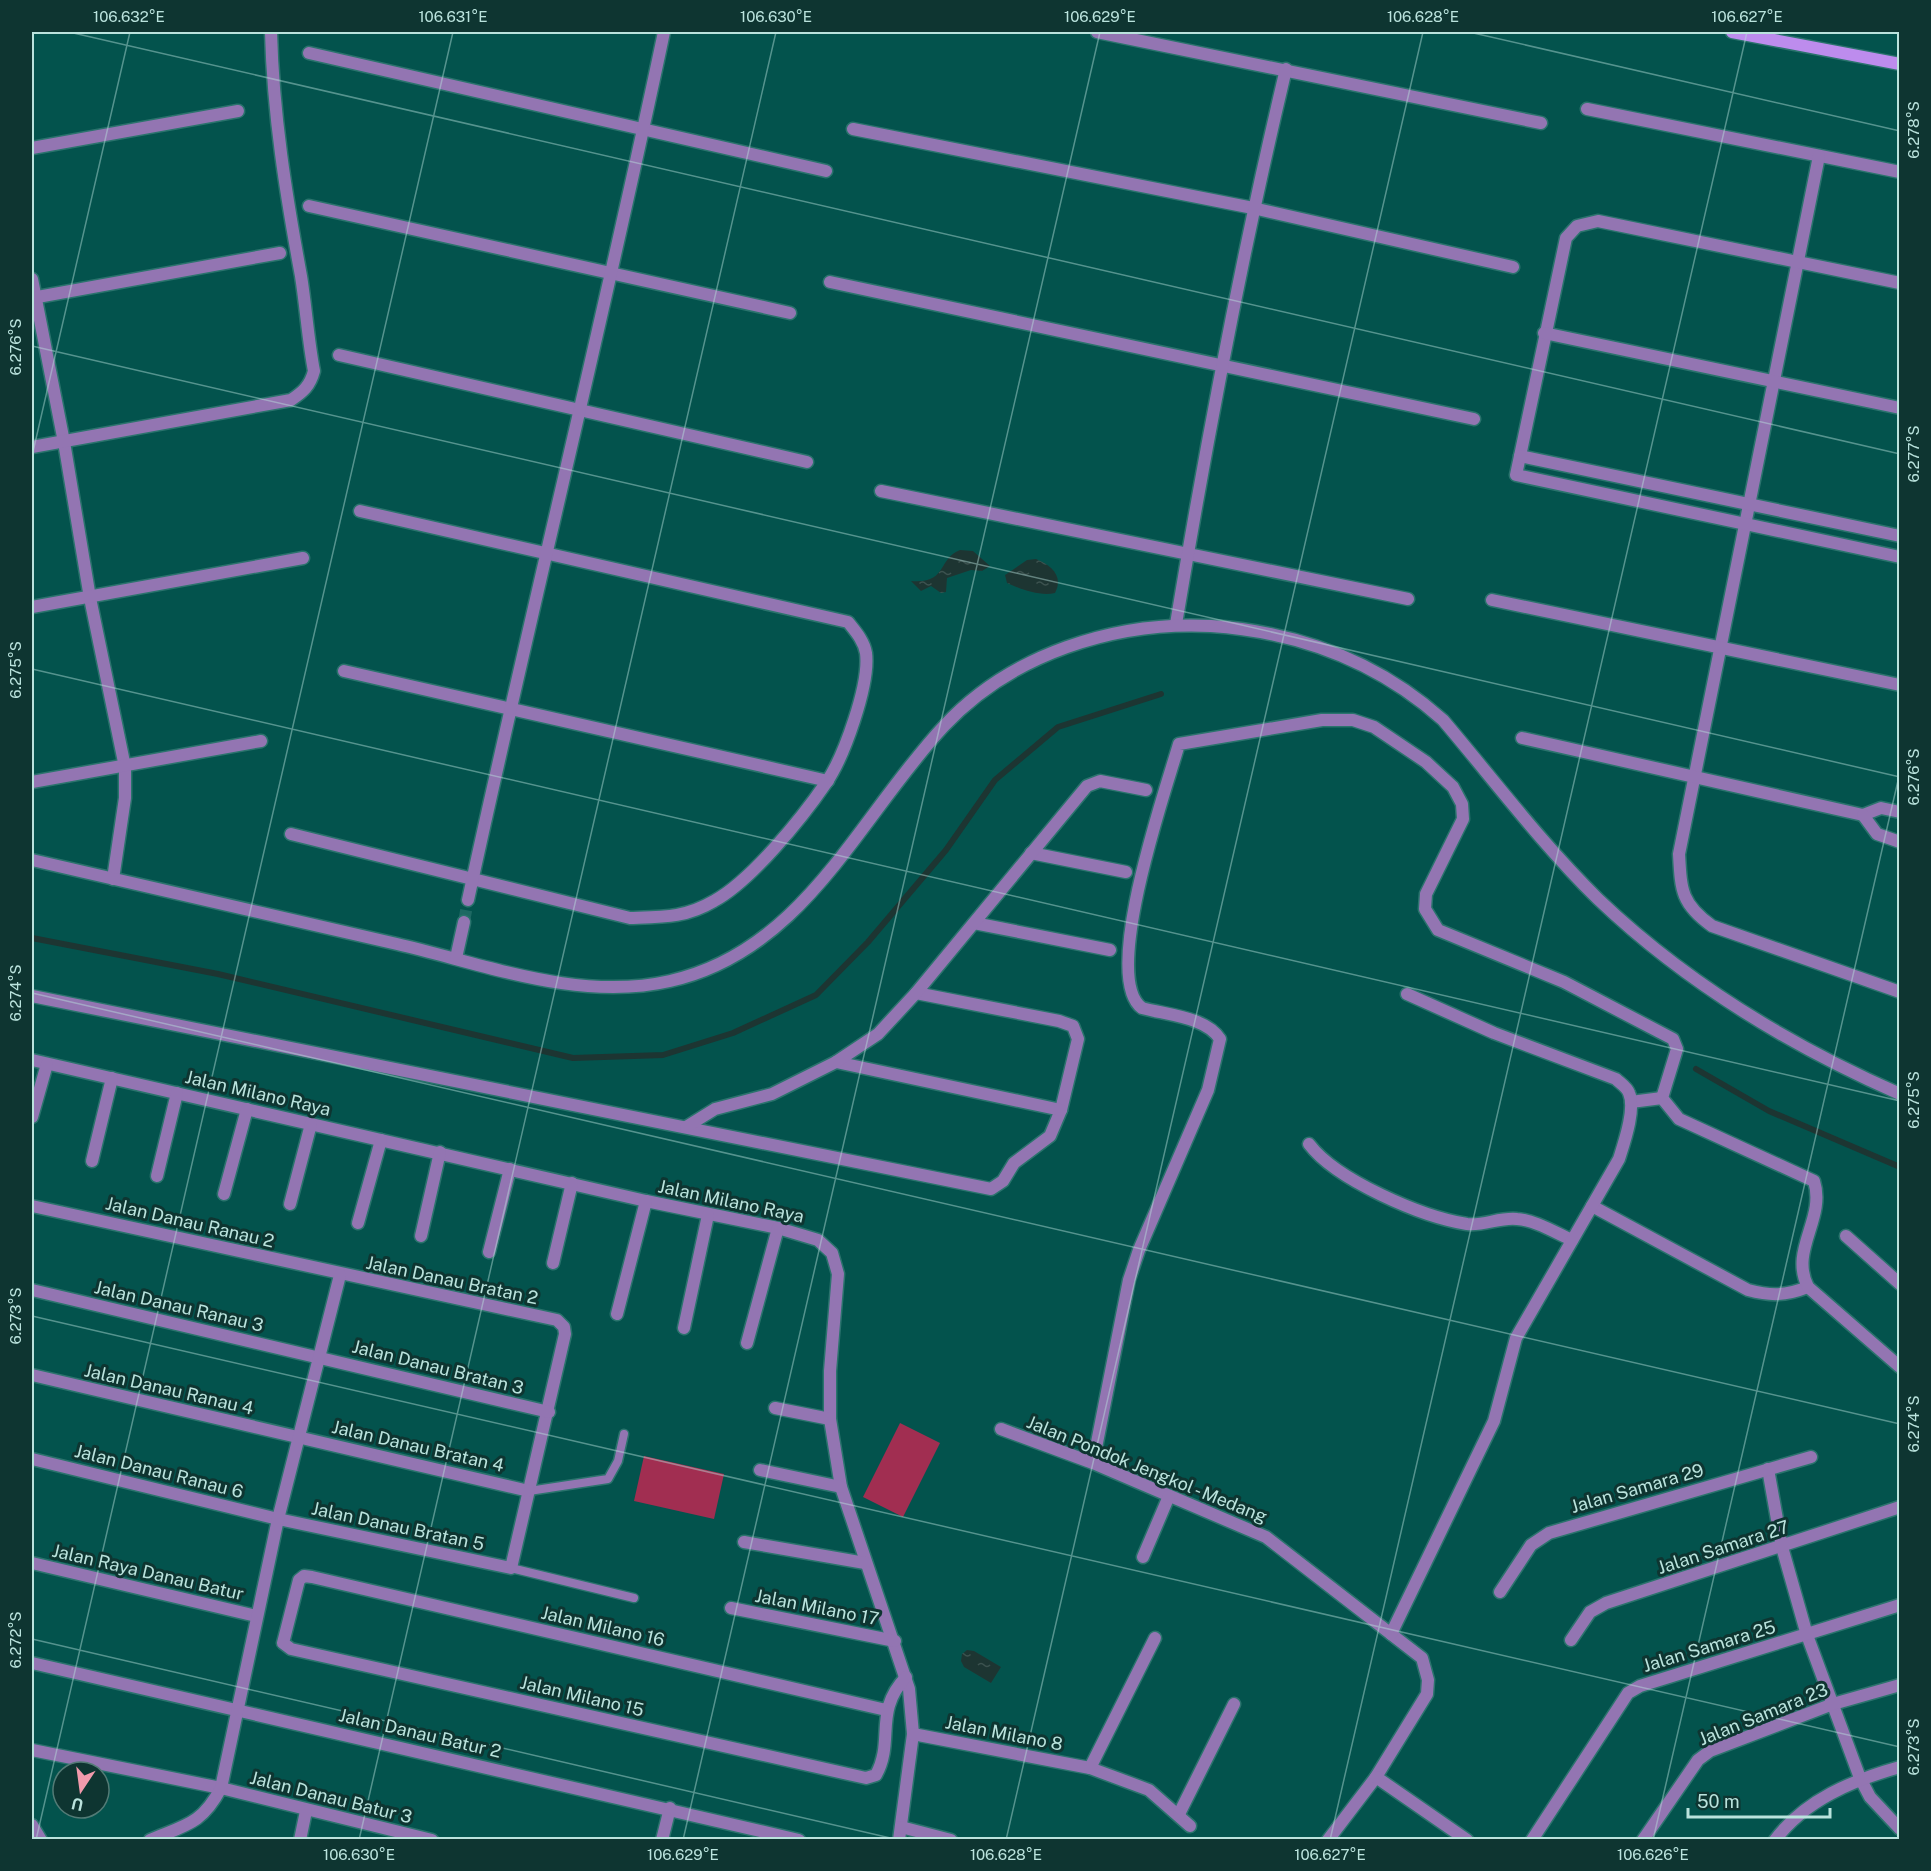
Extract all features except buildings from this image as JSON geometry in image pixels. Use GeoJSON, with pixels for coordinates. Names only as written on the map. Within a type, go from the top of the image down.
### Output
{"type":"FeatureCollection","features":[{"type":"Feature","properties":{"kind":"main road"},"geometry":{"type":"LineString","coordinates":[[1731,32],[1899,64]]}},
{"type":"Feature","properties":{"kind":"street"},"geometry":{"type":"LineString","coordinates":[[32,447],[291,400],[306,390],[312,380],[314,371],[306,314],[289,219],[272,95],[271,32]]}},
{"type":"Feature","properties":{"kind":"street"},"geometry":{"type":"LineString","coordinates":[[468,900],[578,412],[612,273],[664,32]]}},
{"type":"Feature","properties":{"kind":"street"},"geometry":{"type":"LineString","coordinates":[[1097,32],[1540,123]]}},
{"type":"Feature","properties":{"kind":"street"},"geometry":{"type":"LineString","coordinates":[[309,53],[826,171]]}},
{"type":"Feature","properties":{"kind":"street"},"geometry":{"type":"LineString","coordinates":[[1176,624],[1221,365],[1253,208],[1286,69]]}},
{"type":"Feature","properties":{"kind":"street"},"geometry":{"type":"LineString","coordinates":[[1587,109],[1899,172]]}},
{"type":"Feature","properties":{"kind":"street"},"geometry":{"type":"LineString","coordinates":[[32,148],[237,111]]}},
{"type":"Feature","properties":{"kind":"street"},"geometry":{"type":"LineString","coordinates":[[853,129],[1253,208],[1513,267]]}},
{"type":"Feature","properties":{"kind":"street"},"geometry":{"type":"LineString","coordinates":[[1819,156],[1694,775],[1679,854],[1680,885],[1692,912],[1712,926],[1899,992]]}},
{"type":"Feature","properties":{"kind":"street"},"geometry":{"type":"LineString","coordinates":[[309,206],[790,313]]}},
{"type":"Feature","properties":{"kind":"street"},"geometry":{"type":"LineString","coordinates":[[1899,282],[1598,221],[1585,222],[1571,230],[1566,238],[1544,333],[1516,475],[1899,557]]}},
{"type":"Feature","properties":{"kind":"street"},"geometry":{"type":"LineString","coordinates":[[33,298],[280,253]]}},
{"type":"Feature","properties":{"kind":"street"},"geometry":{"type":"LineString","coordinates":[[32,279],[33,298],[64,442],[90,598],[125,767],[125,798],[113,879]]}},
{"type":"Feature","properties":{"kind":"street"},"geometry":{"type":"LineString","coordinates":[[830,282],[1474,419]]}},
{"type":"Feature","properties":{"kind":"street"},"geometry":{"type":"LineString","coordinates":[[1544,333],[1899,408]]}},
{"type":"Feature","properties":{"kind":"street"},"geometry":{"type":"LineString","coordinates":[[339,355],[578,412],[807,462]]}},
{"type":"Feature","properties":{"kind":"street"},"geometry":{"type":"LineString","coordinates":[[1520,456],[1899,536]]}},
{"type":"Feature","properties":{"kind":"street"},"geometry":{"type":"LineString","coordinates":[[881,490],[1408,599]]}},
{"type":"Feature","properties":{"kind":"street"},"geometry":{"type":"LineString","coordinates":[[291,834],[630,918],[678,917],[715,901],[749,873],[828,781],[853,725],[864,682],[866,654],[861,639],[848,622],[360,511]]}},
{"type":"Feature","properties":{"kind":"street"},"geometry":{"type":"LineString","coordinates":[[32,607],[303,558]]}},
{"type":"Feature","properties":{"kind":"street"},"geometry":{"type":"LineString","coordinates":[[1492,600],[1899,685]]}},
{"type":"Feature","properties":{"kind":"street"},"geometry":{"type":"LineString","coordinates":[[32,860],[456,958],[545,981],[617,987],[674,981],[749,949],[792,915],[868,825],[914,761],[947,723],[995,683],[1064,647],[1128,630],[1176,624],[1258,631],[1356,659],[1384,675],[1443,720],[1555,854],[1599,899],[1636,932],[1769,1028],[1813,1053],[1899,1094]]}},
{"type":"Feature","properties":{"kind":"street"},"geometry":{"type":"LineString","coordinates":[[344,671],[828,781]]}},
{"type":"Feature","properties":{"kind":"street"},"geometry":{"type":"LineString","coordinates":[[1093,1463],[1129,1280],[1139,1250],[1208,1090],[1220,1039],[1215,1031],[1205,1024],[1142,1008],[1136,1004],[1131,993],[1127,970],[1135,905],[1179,744],[1322,720],[1353,720],[1374,727],[1426,762],[1453,787],[1462,804],[1463,819],[1425,894],[1425,909],[1429,920],[1438,930],[1564,982],[1673,1040],[1677,1049],[1662,1098]]}},
{"type":"Feature","properties":{"kind":"street"},"geometry":{"type":"LineString","coordinates":[[1522,738],[1863,815],[1881,808],[1899,812]]}},
{"type":"Feature","properties":{"kind":"street"},"geometry":{"type":"LineString","coordinates":[[32,782],[261,741]]}},
{"type":"Feature","properties":{"kind":"street"},"geometry":{"type":"LineString","coordinates":[[686,1127],[715,1109],[772,1094],[836,1062],[878,1034],[916,993],[1087,786],[1100,781],[1146,790]]}},
{"type":"Feature","properties":{"kind":"street"},"geometry":{"type":"LineString","coordinates":[[1863,815],[1877,834],[1899,842]]}},
{"type":"Feature","properties":{"kind":"street"},"geometry":{"type":"LineString","coordinates":[[1031,853],[1126,872]]}},
{"type":"Feature","properties":{"kind":"street"},"geometry":{"type":"LineString","coordinates":[[456,958],[464,922]]}},
{"type":"Feature","properties":{"kind":"street"},"geometry":{"type":"LineString","coordinates":[[974,923],[1110,950]]}},
{"type":"Feature","properties":{"kind":"street"},"geometry":{"type":"LineString","coordinates":[[32,996],[991,1189],[1003,1181],[1014,1163],[1050,1136],[1061,1110],[1078,1039],[1073,1026],[1059,1021],[916,993]]}},
{"type":"Feature","properties":{"kind":"street"},"geometry":{"type":"LineString","coordinates":[[1391,1634],[1494,1421],[1516,1338],[1619,1159],[1626,1139],[1631,1102],[1629,1092],[1616,1079],[1494,1033],[1407,994]]}},
{"type":"Feature","properties":{"kind":"street","name":"Jalan Milano Raya"},"geometry":{"type":"LineString","coordinates":[[32,1060],[708,1215],[778,1228],[818,1240],[832,1252],[838,1274],[830,1371],[830,1419],[841,1487],[895,1641],[909,1689],[913,1734],[900,1833]]}},
{"type":"Feature","properties":{"kind":"street"},"geometry":{"type":"LineString","coordinates":[[836,1062],[1061,1110]]}},
{"type":"Feature","properties":{"kind":"street"},"geometry":{"type":"LineString","coordinates":[[32,1117],[47,1064]]}},
{"type":"Feature","properties":{"kind":"street"},"geometry":{"type":"LineString","coordinates":[[92,1161],[112,1078]]}},
{"type":"Feature","properties":{"kind":"street"},"geometry":{"type":"LineString","coordinates":[[158,1176],[177,1093]]}},
{"type":"Feature","properties":{"kind":"street"},"geometry":{"type":"LineString","coordinates":[[1631,1102],[1662,1098]]}},
{"type":"Feature","properties":{"kind":"street"},"geometry":{"type":"LineString","coordinates":[[1662,1098],[1679,1119],[1814,1181],[1817,1206],[1802,1257],[1801,1274],[1808,1287],[1899,1367]]}},
{"type":"Feature","properties":{"kind":"street"},"geometry":{"type":"LineString","coordinates":[[224,1194],[247,1109]]}},
{"type":"Feature","properties":{"kind":"street"},"geometry":{"type":"LineString","coordinates":[[290,1204],[311,1124]]}},
{"type":"Feature","properties":{"kind":"street"},"geometry":{"type":"LineString","coordinates":[[358,1223],[381,1140]]}},
{"type":"Feature","properties":{"kind":"street"},"geometry":{"type":"LineString","coordinates":[[1309,1144],[1318,1157],[1336,1171],[1406,1205],[1467,1224],[1484,1225],[1515,1218],[1572,1240]]}},
{"type":"Feature","properties":{"kind":"street"},"geometry":{"type":"LineString","coordinates":[[421,1236],[440,1152]]}},
{"type":"Feature","properties":{"kind":"street"},"geometry":{"type":"LineString","coordinates":[[489,1252],[510,1169]]}},
{"type":"Feature","properties":{"kind":"street"},"geometry":{"type":"LineString","coordinates":[[553,1263],[572,1183]]}},
{"type":"Feature","properties":{"kind":"street"},"geometry":{"type":"LineString","coordinates":[[617,1314],[646,1201]]}},
{"type":"Feature","properties":{"kind":"street","name":"Jalan Danau Ranau 2"},"geometry":{"type":"LineString","coordinates":[[32,1206],[340,1275]]}},
{"type":"Feature","properties":{"kind":"street"},"geometry":{"type":"LineString","coordinates":[[1592,1206],[1748,1290],[1770,1296],[1788,1295],[1808,1287]]}},
{"type":"Feature","properties":{"kind":"street"},"geometry":{"type":"LineString","coordinates":[[684,1328],[708,1215]]}},
{"type":"Feature","properties":{"kind":"street"},"geometry":{"type":"LineString","coordinates":[[747,1343],[778,1228]]}},
{"type":"Feature","properties":{"kind":"street"},"geometry":{"type":"LineString","coordinates":[[1846,1236],[1899,1284]]}},
{"type":"Feature","properties":{"kind":"street"},"geometry":{"type":"LineString","coordinates":[[221,1788],[278,1519],[340,1275]]}},
{"type":"Feature","properties":{"kind":"street","name":"Jalan Danau Bratan 2"},"geometry":{"type":"LineString","coordinates":[[340,1275],[557,1320],[564,1327],[565,1334],[549,1412]]}},
{"type":"Feature","properties":{"kind":"street","name":"Jalan Danau Ranau 3"},"geometry":{"type":"LineString","coordinates":[[32,1290],[319,1356]]}},
{"type":"Feature","properties":{"kind":"street","name":"Jalan Danau Bratan 3"},"geometry":{"type":"LineString","coordinates":[[319,1356],[549,1412]]}},
{"type":"Feature","properties":{"kind":"street","name":"Jalan Danau Ranau 4"},"geometry":{"type":"LineString","coordinates":[[32,1375],[299,1437]]}},
{"type":"Feature","properties":{"kind":"street"},"geometry":{"type":"LineString","coordinates":[[776,1408],[830,1419]]}},
{"type":"Feature","properties":{"kind":"street"},"geometry":{"type":"LineString","coordinates":[[511,1568],[549,1412]]}},
{"type":"Feature","properties":{"kind":"street","name":"Jalan Pondok Jengkol - Medang"},"geometry":{"type":"LineString","coordinates":[[1001,1429],[1093,1463],[1266,1537],[1422,1658],[1428,1680],[1427,1694],[1376,1777],[1328,1839]]}},
{"type":"Feature","properties":{"kind":"street","name":"Jalan Danau Bratan 4"},"geometry":{"type":"LineString","coordinates":[[299,1437],[529,1491]]}},
{"type":"Feature","properties":{"kind":"street","name":"Jalan Samara 29"},"geometry":{"type":"LineString","coordinates":[[1500,1592],[1531,1545],[1549,1533],[1811,1457]]}},
{"type":"Feature","properties":{"kind":"street","name":"Jalan Danau Ranau 6"},"geometry":{"type":"LineString","coordinates":[[32,1459],[278,1519]]}},
{"type":"Feature","properties":{"kind":"street"},"geometry":{"type":"LineString","coordinates":[[1768,1469],[1782,1547],[1807,1635],[1860,1778],[1870,1797],[1899,1829]]}},
{"type":"Feature","properties":{"kind":"street"},"geometry":{"type":"LineString","coordinates":[[760,1470],[841,1487]]}},
{"type":"Feature","properties":{"kind":"street"},"geometry":{"type":"LineString","coordinates":[[1143,1557],[1168,1496]]}},
{"type":"Feature","properties":{"kind":"street","name":"Jalan Samara 27"},"geometry":{"type":"LineString","coordinates":[[1571,1640],[1590,1612],[1598,1606],[1899,1508]]}},
{"type":"Feature","properties":{"kind":"street","name":"Jalan Danau Bratan 5"},"geometry":{"type":"LineString","coordinates":[[278,1519],[511,1568]]}},
{"type":"Feature","properties":{"kind":"street"},"geometry":{"type":"LineString","coordinates":[[744,1542],[866,1563]]}},
{"type":"Feature","properties":{"kind":"street","name":"Jalan Raya Danau Batur"},"geometry":{"type":"LineString","coordinates":[[32,1563],[256,1616]]}},
{"type":"Feature","properties":{"kind":"street","name":"Jalan Milano 16"},"geometry":{"type":"LineString","coordinates":[[291,1649],[283,1643],[299,1580],[304,1576],[886,1710]]}},
{"type":"Feature","properties":{"kind":"street","name":"Jalan Samara 25"},"geometry":{"type":"LineString","coordinates":[[1532,1839],[1628,1693],[1640,1686],[1899,1605]]}},
{"type":"Feature","properties":{"kind":"street","name":"Jalan Milano 17"},"geometry":{"type":"LineString","coordinates":[[731,1608],[895,1641]]}},
{"type":"Feature","properties":{"kind":"street"},"geometry":{"type":"LineString","coordinates":[[1090,1768],[1155,1638]]}},
{"type":"Feature","properties":{"kind":"street","name":"Jalan Milano 15"},"geometry":{"type":"LineString","coordinates":[[291,1649],[866,1778],[876,1775],[882,1764],[886,1710]]}},
{"type":"Feature","properties":{"kind":"street","name":"Jalan Danau Batur 2"},"geometry":{"type":"LineString","coordinates":[[32,1663],[800,1839]]}},
{"type":"Feature","properties":{"kind":"street"},"geometry":{"type":"LineString","coordinates":[[886,1710],[894,1689],[906,1677]]}},
{"type":"Feature","properties":{"kind":"street","name":"Jalan Samara 23"},"geometry":{"type":"LineString","coordinates":[[1643,1839],[1698,1760],[1710,1751],[1833,1704],[1899,1685]]}},
{"type":"Feature","properties":{"kind":"street"},"geometry":{"type":"LineString","coordinates":[[1179,1814],[1234,1704]]}},
{"type":"Feature","properties":{"kind":"street","name":"Jalan Milano 8"},"geometry":{"type":"LineString","coordinates":[[913,1734],[1090,1768],[1149,1790],[1190,1826]]}},
{"type":"Feature","properties":{"kind":"street","name":"Jalan Danau Batur 3"},"geometry":{"type":"LineString","coordinates":[[32,1750],[221,1788],[306,1811],[432,1839]]}},
{"type":"Feature","properties":{"kind":"street"},"geometry":{"type":"LineString","coordinates":[[1775,1839],[1799,1812],[1860,1778],[1899,1767]]}},
{"type":"Feature","properties":{"kind":"street"},"geometry":{"type":"LineString","coordinates":[[1376,1777],[1467,1839]]}},
{"type":"Feature","properties":{"kind":"street","name":"Jalan Danau Batur 3"},"geometry":{"type":"LineString","coordinates":[[150,1839],[198,1821],[212,1806],[221,1788]]}},
{"type":"Feature","properties":{"kind":"street"},"geometry":{"type":"LineString","coordinates":[[662,1839],[670,1808]]}},
{"type":"Feature","properties":{"kind":"street"},"geometry":{"type":"LineString","coordinates":[[300,1839],[306,1811]]}},
{"type":"Feature","properties":{"kind":"street"},"geometry":{"type":"LineString","coordinates":[[32,1825],[41,1839]]}},
{"type":"Feature","properties":{"kind":"street"},"geometry":{"type":"LineString","coordinates":[[900,1833],[951,1839]]}},
{"type":"Feature","properties":{"kind":"lane"},"geometry":{"type":"LineString","coordinates":[[529,1491],[608,1479],[618,1461],[624,1434]]}},
{"type":"Feature","properties":{"kind":"lane"},"geometry":{"type":"LineString","coordinates":[[511,1568],[634,1598]]}},
{"type":"Feature","properties":{"kind":"shaded area"},"geometry":{"type":"Polygon","coordinates":[[[900,1423],[940,1443],[903,1517],[863,1497],[900,1423]]]}},
{"type":"Feature","properties":{"kind":"shaded area"},"geometry":{"type":"Polygon","coordinates":[[[644,1456],[724,1474],[714,1519],[634,1501],[644,1456]]]}},
{"type":"Feature","properties":{"kind":"water"},"geometry":{"type":"Polygon","coordinates":[[[960,550],[973,551],[990,566],[982,571],[971,570],[947,578],[946,592],[941,593],[931,586],[921,591],[911,581],[931,579],[937,575],[953,554],[960,550]]]}},
{"type":"Feature","properties":{"kind":"water"},"geometry":{"type":"Polygon","coordinates":[[[1036,559],[1047,564],[1057,576],[1055,593],[1037,593],[1007,583],[1005,575],[1027,560],[1036,559]]]}},
{"type":"Feature","properties":{"kind":"water"},"geometry":{"type":"Polygon","coordinates":[[[967,1650],[974,1651],[1001,1667],[991,1683],[964,1667],[961,1661],[962,1654],[967,1650]]]}},
{"type":"Feature","properties":{"kind":"waterway"},"geometry":{"type":"LineString","coordinates":[[32,938],[218,974],[573,1058],[663,1055],[733,1033],[816,995],[868,942],[946,850],[995,780],[1058,727],[1161,694]]}},
{"type":"Feature","properties":{"kind":"waterway"},"geometry":{"type":"LineString","coordinates":[[1696,1069],[1769,1111],[1900,1167]]}},
{"type":"Feature","properties":{"kind":"tunnel"},"geometry":{"type":"LineString","coordinates":[[464,922],[468,900]]}}]}
